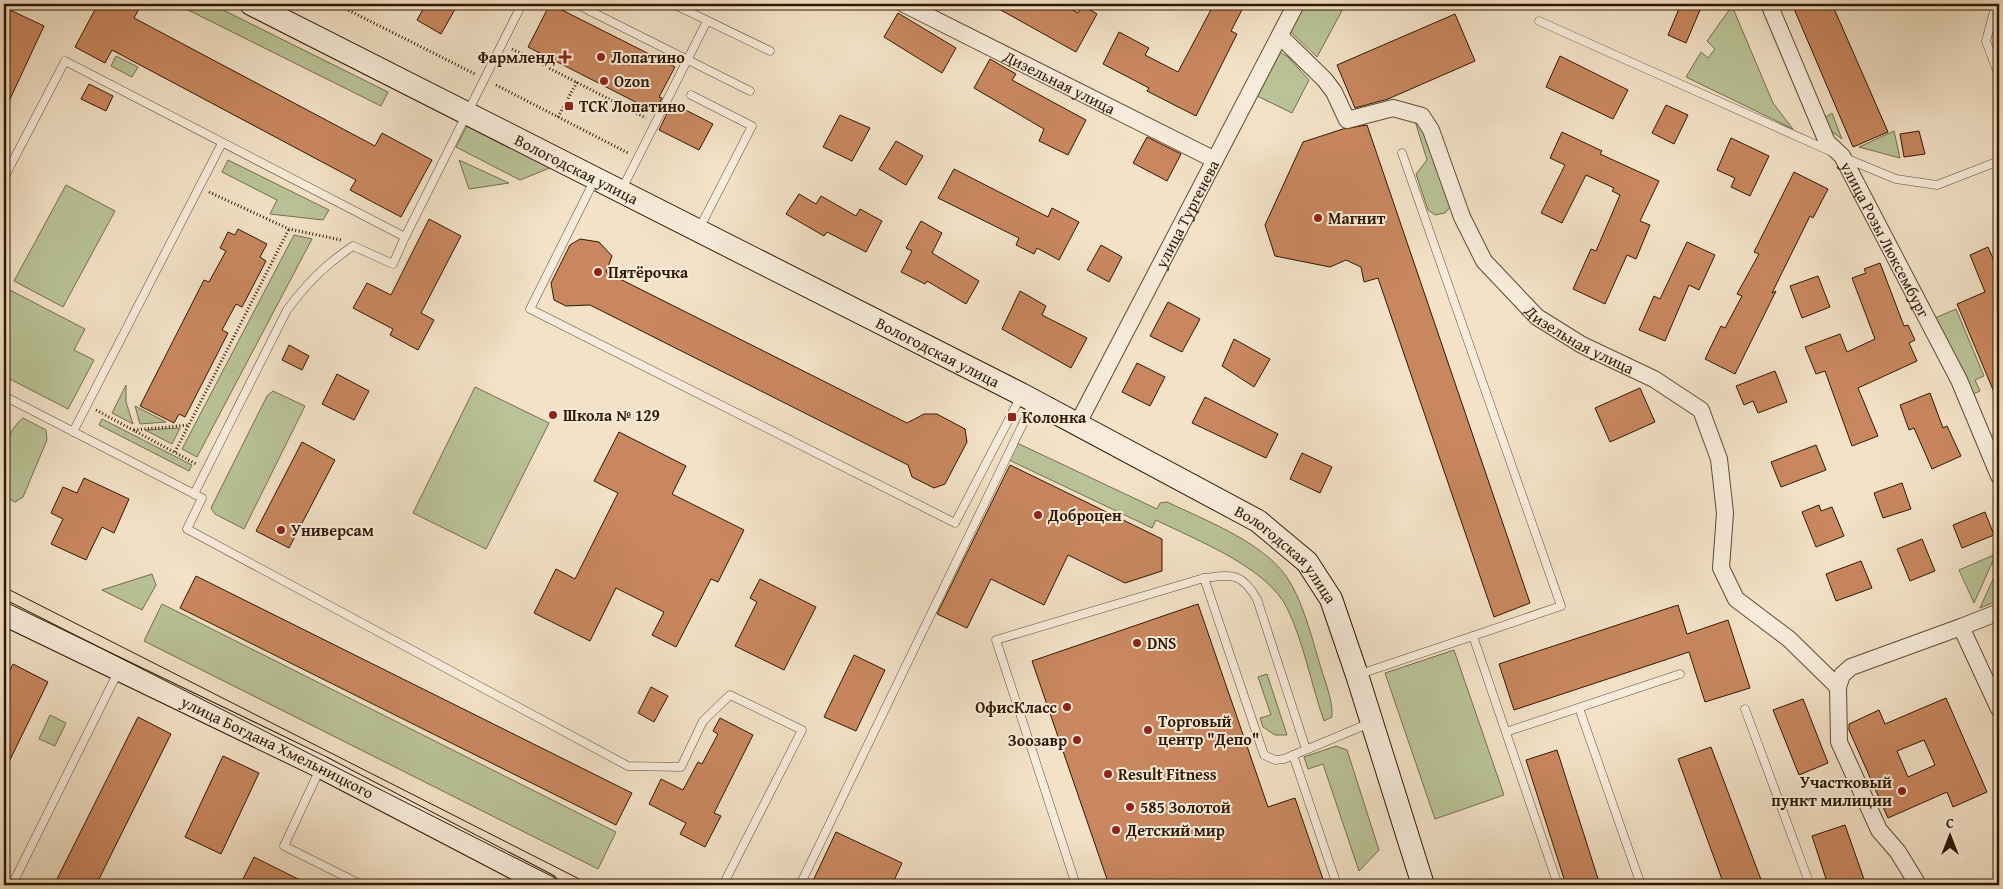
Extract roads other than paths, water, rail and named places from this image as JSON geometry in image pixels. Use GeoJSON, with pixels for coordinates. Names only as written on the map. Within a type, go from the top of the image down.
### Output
{"type":"FeatureCollection","features":[{"type":"Feature","properties":{"kind":"main road","name":"Вологодская улица"},"geometry":{"type":"LineString","coordinates":[[251,4],[1028,397],[1258,521],[1307,562],[1331,599],[1423,885]]}},
{"type":"Feature","properties":{"kind":"main road","name":"улица Богдана Хмельницкого"},"geometry":{"type":"LineString","coordinates":[[4,614],[321,767],[547,885]]}},
{"type":"Feature","properties":{"kind":"street","name":"Дизельная улица"},"geometry":{"type":"LineString","coordinates":[[904,4],[1215,160]]}},
{"type":"Feature","properties":{"kind":"street","name":"улица Тургенева"},"geometry":{"type":"LineString","coordinates":[[1077,425],[1296,4]]}},
{"type":"Feature","properties":{"kind":"street","name":"улица Розы Люксембург"},"geometry":{"type":"LineString","coordinates":[[1769,4],[1827,142],[1842,156],[1959,380],[1999,476]]}},
{"type":"Feature","properties":{"kind":"street","name":"Дизельная улица"},"geometry":{"type":"LineString","coordinates":[[1280,36],[1325,80],[1334,92],[1347,120],[1393,108],[1422,116],[1431,130],[1462,217],[1484,261],[1537,317],[1582,345],[1654,379],[1701,410],[1719,459],[1725,513],[1721,568],[1736,599],[1788,639],[1838,687]]}},
{"type":"Feature","properties":{"kind":"street"},"geometry":{"type":"LineString","coordinates":[[1918,885],[1898,852],[1879,830],[1839,742],[1838,687],[1842,675],[1851,667],[1999,612]]}},
{"type":"Feature","properties":{"kind":"street"},"geometry":{"type":"LineString","coordinates":[[1961,627],[1999,709]]}},
{"type":"Feature","properties":{"kind":"lane"},"geometry":{"type":"LineString","coordinates":[[194,494],[288,310],[306,284],[327,264],[353,246],[393,264],[522,4]]}},
{"type":"Feature","properties":{"kind":"lane"},"geometry":{"type":"LineString","coordinates":[[576,4],[750,91]]}},
{"type":"Feature","properties":{"kind":"lane"},"geometry":{"type":"LineString","coordinates":[[673,4],[770,51]]}},
{"type":"Feature","properties":{"kind":"lane"},"geometry":{"type":"LineString","coordinates":[[1996,4],[1986,41],[1999,76]]}},
{"type":"Feature","properties":{"kind":"lane"},"geometry":{"type":"LineString","coordinates":[[621,191],[706,21]]}},
{"type":"Feature","properties":{"kind":"lane"},"geometry":{"type":"LineString","coordinates":[[1539,21],[1896,179],[1937,184],[1999,162]]}},
{"type":"Feature","properties":{"kind":"lane"},"geometry":{"type":"LineString","coordinates":[[4,178],[65,61],[405,237]]}},
{"type":"Feature","properties":{"kind":"lane"},"geometry":{"type":"LineString","coordinates":[[691,96],[752,126],[698,231]]}},
{"type":"Feature","properties":{"kind":"lane"},"geometry":{"type":"LineString","coordinates":[[73,432],[222,143]]}},
{"type":"Feature","properties":{"kind":"lane"},"geometry":{"type":"LineString","coordinates":[[1357,675],[1561,606],[1402,153]]}},
{"type":"Feature","properties":{"kind":"lane"},"geometry":{"type":"LineString","coordinates":[[596,178],[530,309],[955,523],[1028,397]]}},
{"type":"Feature","properties":{"kind":"lane"},"geometry":{"type":"LineString","coordinates":[[4,396],[202,498],[187,529],[628,766],[681,766],[703,721],[730,695],[802,730],[723,885]]}},
{"type":"Feature","properties":{"kind":"lane"},"geometry":{"type":"LineString","coordinates":[[800,885],[1028,397]]}},
{"type":"Feature","properties":{"kind":"lane"},"geometry":{"type":"LineString","coordinates":[[1076,885],[996,640],[1204,578],[1235,575],[1248,584],[1258,599],[1306,750]]}},
{"type":"Feature","properties":{"kind":"lane"},"geometry":{"type":"LineString","coordinates":[[1204,578],[1264,755],[1275,760],[1293,755],[1372,722]]}},
{"type":"Feature","properties":{"kind":"lane"},"geometry":{"type":"LineString","coordinates":[[1473,636],[1558,885]]}},
{"type":"Feature","properties":{"kind":"lane"},"geometry":{"type":"LineString","coordinates":[[12,885],[119,670]]}},
{"type":"Feature","properties":{"kind":"lane"},"geometry":{"type":"LineString","coordinates":[[1506,732],[1680,674]]}},
{"type":"Feature","properties":{"kind":"lane"},"geometry":{"type":"LineString","coordinates":[[1579,708],[1641,885]]}},
{"type":"Feature","properties":{"kind":"lane"},"geometry":{"type":"LineString","coordinates":[[1745,709],[1810,885]]}},
{"type":"Feature","properties":{"kind":"lane"},"geometry":{"type":"LineString","coordinates":[[1293,755],[1337,885]]}},
{"type":"Feature","properties":{"kind":"lane"},"geometry":{"type":"LineString","coordinates":[[321,767],[284,846],[362,885]]}},
{"type":"Feature","properties":{"kind":"tram line"},"geometry":{"type":"LineString","coordinates":[[4,587],[591,885]]}},
{"type":"Feature","properties":{"kind":"tram line"},"geometry":{"type":"LineString","coordinates":[[4,599],[569,885]]}},
{"type":"Feature","properties":{"kind":"place","name":"Фармленд"},"geometry":{"type":"Point","coordinates":[565,57]}},
{"type":"Feature","properties":{"kind":"place","name":"Лопатино"},"geometry":{"type":"Point","coordinates":[601,57]}},
{"type":"Feature","properties":{"kind":"place","name":"Ozon"},"geometry":{"type":"Point","coordinates":[604,81]}},
{"type":"Feature","properties":{"kind":"place","name":"ТСК Лопатино"},"geometry":{"type":"Point","coordinates":[569,106]}},
{"type":"Feature","properties":{"kind":"place","name":"Магнит"},"geometry":{"type":"Point","coordinates":[1318,218]}},
{"type":"Feature","properties":{"kind":"place","name":"Пятёрочка"},"geometry":{"type":"Point","coordinates":[598,272]}},
{"type":"Feature","properties":{"kind":"place","name":"Школа № 129"},"geometry":{"type":"Point","coordinates":[553,415]}},
{"type":"Feature","properties":{"kind":"place","name":"Колонка"},"geometry":{"type":"Point","coordinates":[1012,417]}},
{"type":"Feature","properties":{"kind":"place","name":"Доброцен"},"geometry":{"type":"Point","coordinates":[1038,515]}},
{"type":"Feature","properties":{"kind":"place","name":"Универсам"},"geometry":{"type":"Point","coordinates":[281,530]}},
{"type":"Feature","properties":{"kind":"place","name":"DNS"},"geometry":{"type":"Point","coordinates":[1137,643]}},
{"type":"Feature","properties":{"kind":"place","name":"ОфисКласс"},"geometry":{"type":"Point","coordinates":[1067,707]}},
{"type":"Feature","properties":{"kind":"place","name":"Торговый центр \"Депо\""},"geometry":{"type":"Point","coordinates":[1148,730]}},
{"type":"Feature","properties":{"kind":"place","name":"Зоозавр"},"geometry":{"type":"Point","coordinates":[1077,740]}},
{"type":"Feature","properties":{"kind":"place","name":"Result Fitness"},"geometry":{"type":"Point","coordinates":[1108,774]}},
{"type":"Feature","properties":{"kind":"place","name":"Участковый пункт милиции"},"geometry":{"type":"Point","coordinates":[1902,791]}},
{"type":"Feature","properties":{"kind":"place","name":"585 Золотой"},"geometry":{"type":"Point","coordinates":[1130,807]}},
{"type":"Feature","properties":{"kind":"place","name":"Детский мир"},"geometry":{"type":"Point","coordinates":[1116,830]}}]}
